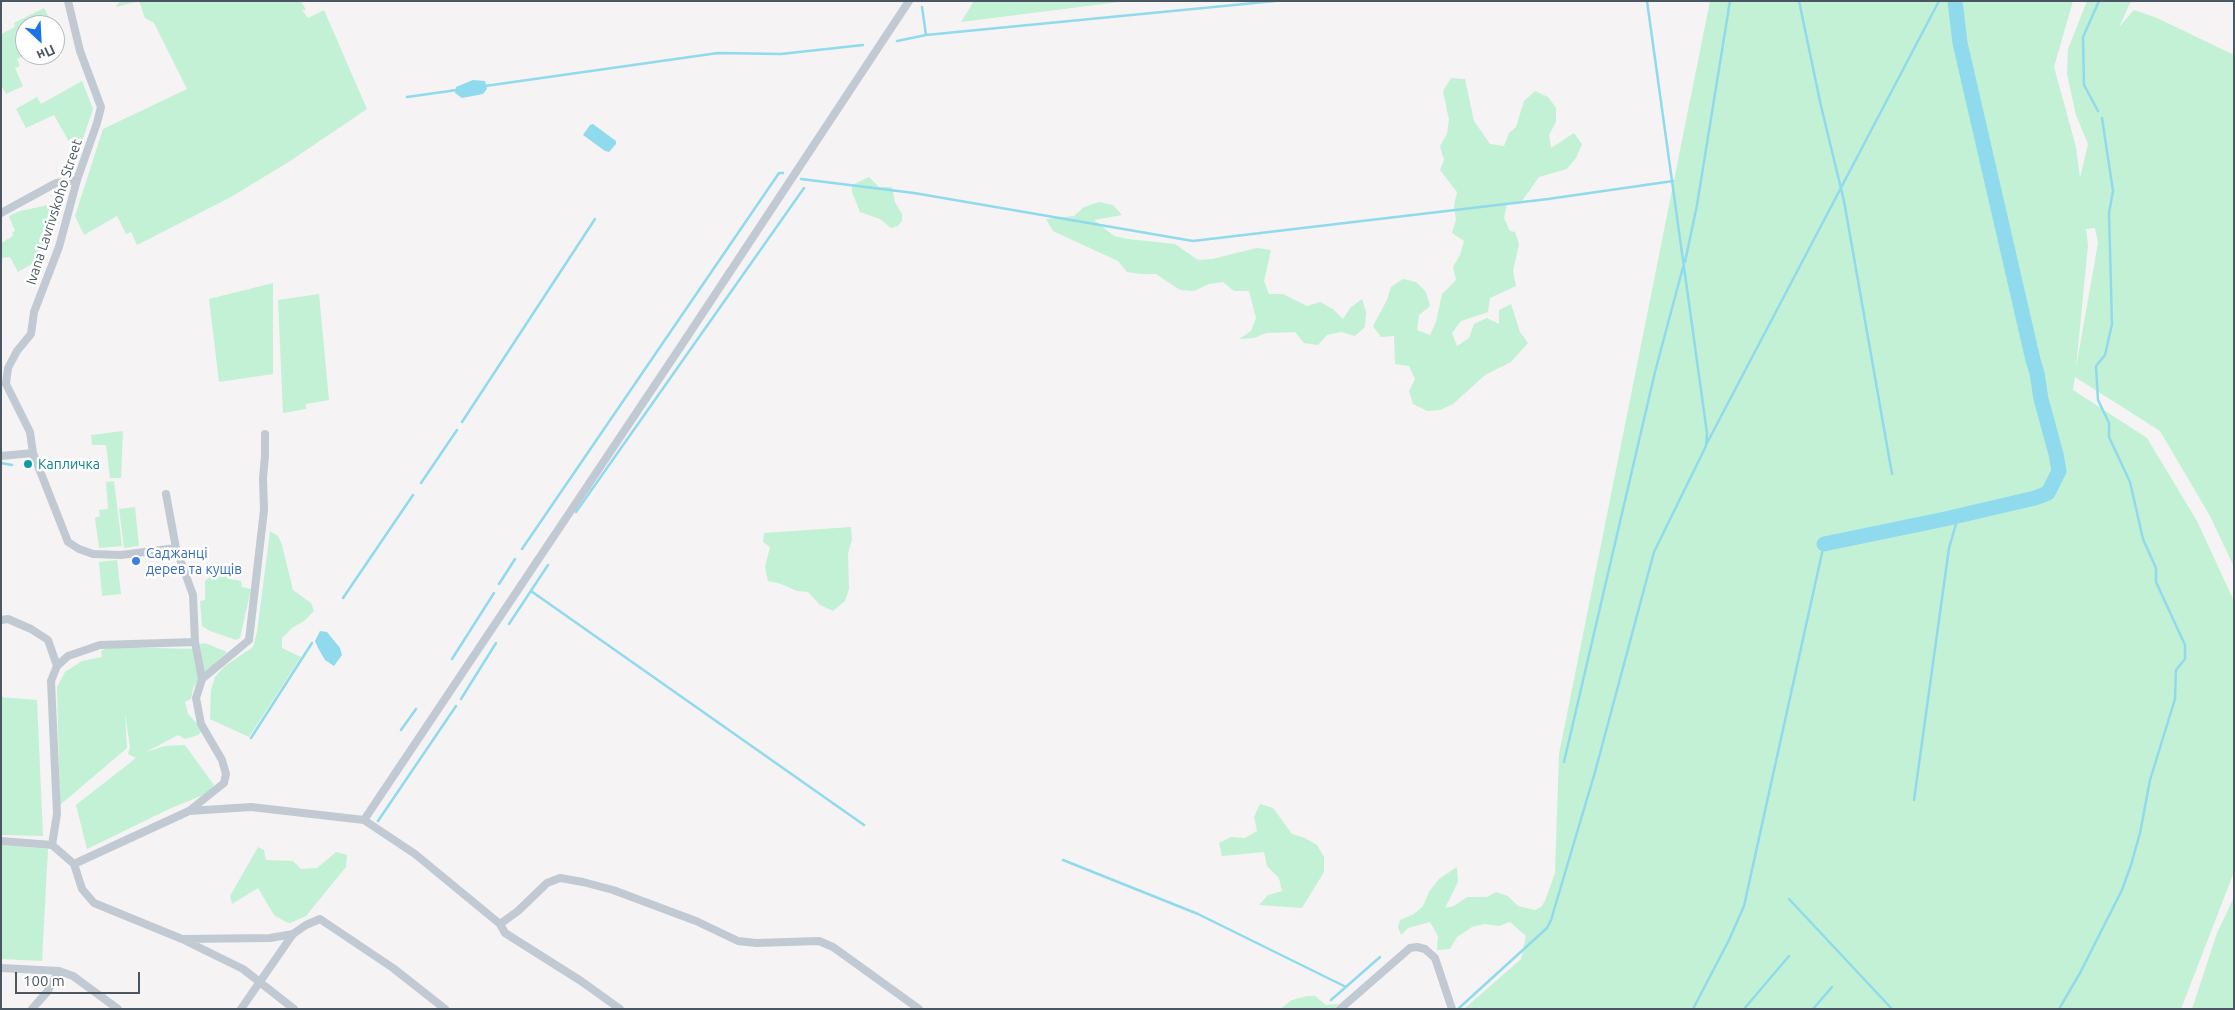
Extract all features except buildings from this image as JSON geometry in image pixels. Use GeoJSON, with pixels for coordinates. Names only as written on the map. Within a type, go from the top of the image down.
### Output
{"type":"FeatureCollection","features":[{"type":"Feature","properties":{"kind":"street","name":"Ivana Lavrivskoho Street"},"geometry":{"type":"LineString","coordinates":[[68,1],[80,51],[101,107],[77,180],[59,247],[34,312],[31,334],[17,351],[8,368],[6,384],[30,432],[33,453],[68,542],[79,549],[93,554],[121,555],[176,548]]}},
{"type":"Feature","properties":{"kind":"street"},"geometry":{"type":"LineString","coordinates":[[364,820],[676,354],[909,1]]}},
{"type":"Feature","properties":{"kind":"street"},"geometry":{"type":"LineString","coordinates":[[1,213],[56,183],[77,180]]}},
{"type":"Feature","properties":{"kind":"street"},"geometry":{"type":"LineString","coordinates":[[202,678],[249,640],[264,510],[265,434]]}},
{"type":"Feature","properties":{"kind":"street"},"geometry":{"type":"LineString","coordinates":[[1,456],[33,453]]}},
{"type":"Feature","properties":{"kind":"street"},"geometry":{"type":"LineString","coordinates":[[74,864],[189,811],[224,783],[226,774],[222,760],[201,724],[196,698],[202,678],[195,642],[193,595],[176,548],[166,494]]}},
{"type":"Feature","properties":{"kind":"street"},"geometry":{"type":"LineString","coordinates":[[1,620],[8,619],[31,629],[48,640],[57,666]]}},
{"type":"Feature","properties":{"kind":"street"},"geometry":{"type":"LineString","coordinates":[[52,845],[57,814],[51,681],[57,666],[68,656],[100,644],[195,642]]}},
{"type":"Feature","properties":{"kind":"street"},"geometry":{"type":"LineString","coordinates":[[189,811],[251,807],[364,820],[415,854],[500,924],[505,933],[581,981],[620,1009]]}},
{"type":"Feature","properties":{"kind":"street"},"geometry":{"type":"LineString","coordinates":[[1,841],[52,845],[74,864],[82,890],[94,903],[182,939],[243,969],[294,1009]]}},
{"type":"Feature","properties":{"kind":"street"},"geometry":{"type":"LineString","coordinates":[[500,924],[518,911],[547,883],[560,878],[613,890],[696,920],[738,941],[756,943],[819,941],[833,947],[919,1009]]}},
{"type":"Feature","properties":{"kind":"street"},"geometry":{"type":"LineString","coordinates":[[241,1009],[293,934],[320,918],[393,968],[445,1009]]}},
{"type":"Feature","properties":{"kind":"street"},"geometry":{"type":"LineString","coordinates":[[182,939],[270,938],[293,934]]}},
{"type":"Feature","properties":{"kind":"street"},"geometry":{"type":"LineString","coordinates":[[1340,1009],[1410,948],[1417,947],[1425,949],[1435,958],[1452,1009]]}},
{"type":"Feature","properties":{"kind":"street"},"geometry":{"type":"LineString","coordinates":[[1,968],[59,971],[73,976],[118,1009]]}},
{"type":"Feature","properties":{"kind":"street"},"geometry":{"type":"LineString","coordinates":[[32,1009],[48,992],[59,971]]}},
{"type":"Feature","properties":{"kind":"green space"},"geometry":{"type":"Polygon","coordinates":[[[120,1],[139,1],[116,7],[120,1]]]}},
{"type":"Feature","properties":{"kind":"green space"},"geometry":{"type":"Polygon","coordinates":[[[139,1],[299,1],[306,10],[302,10],[308,18],[324,10],[367,109],[290,161],[231,197],[137,245],[131,232],[126,234],[117,216],[84,235],[75,216],[103,129],[187,89],[154,23],[145,18],[139,1]]]}},
{"type":"Feature","properties":{"kind":"green space"},"geometry":{"type":"Polygon","coordinates":[[[974,1],[1127,1],[961,22],[974,1]]]}},
{"type":"Feature","properties":{"kind":"green space"},"geometry":{"type":"Polygon","coordinates":[[[1710,1],[2073,1],[2054,67],[2076,147],[2080,178],[2088,144],[2076,115],[2067,74],[2068,49],[2087,1],[2131,1],[2119,27],[2134,10],[2157,18],[2234,55],[2234,567],[2210,516],[2160,431],[2075,377],[2073,390],[2147,438],[2197,521],[2234,601],[2234,872],[2181,1009],[1464,1009],[1521,959],[1526,936],[1510,922],[1499,926],[1485,924],[1472,927],[1457,937],[1450,949],[1437,950],[1438,936],[1430,922],[1408,928],[1401,935],[1398,927],[1400,920],[1414,914],[1423,906],[1429,892],[1439,879],[1457,867],[1458,882],[1445,908],[1454,906],[1467,897],[1487,897],[1496,892],[1508,896],[1518,906],[1535,910],[1541,907],[1555,873],[1559,754],[1710,1]],[[2095,228],[2086,229],[2088,245],[2076,368],[2098,243],[2095,228]]]}},
{"type":"Feature","properties":{"kind":"green space"},"geometry":{"type":"Polygon","coordinates":[[[44,8],[48,15],[30,15],[44,8]]]}},
{"type":"Feature","properties":{"kind":"green space"},"geometry":{"type":"Polygon","coordinates":[[[15,27],[15,65],[20,66],[15,68],[23,86],[6,94],[1,85],[1,34],[15,27]]]}},
{"type":"Feature","properties":{"kind":"green space"},"geometry":{"type":"Polygon","coordinates":[[[1451,78],[1465,79],[1474,121],[1490,144],[1504,146],[1509,133],[1516,127],[1524,101],[1535,91],[1548,97],[1556,108],[1556,122],[1549,135],[1551,148],[1574,133],[1582,144],[1576,158],[1567,169],[1539,177],[1522,201],[1507,204],[1504,218],[1510,231],[1515,232],[1519,244],[1513,271],[1516,286],[1490,298],[1488,312],[1461,321],[1452,333],[1457,346],[1469,338],[1474,324],[1487,318],[1499,324],[1499,310],[1511,304],[1520,332],[1528,343],[1511,362],[1485,375],[1453,404],[1440,410],[1427,411],[1413,404],[1409,391],[1415,379],[1409,366],[1395,364],[1394,336],[1381,337],[1373,326],[1387,300],[1391,287],[1403,279],[1416,282],[1426,292],[1430,306],[1419,315],[1417,330],[1430,335],[1436,322],[1442,294],[1456,280],[1453,267],[1460,255],[1464,241],[1452,233],[1456,220],[1454,206],[1457,192],[1440,170],[1444,160],[1440,146],[1447,134],[1449,120],[1443,91],[1451,78]]]}},
{"type":"Feature","properties":{"kind":"green space"},"geometry":{"type":"Polygon","coordinates":[[[82,81],[93,109],[77,156],[54,115],[26,128],[16,109],[37,97],[41,104],[82,81]]]}},
{"type":"Feature","properties":{"kind":"green space"},"geometry":{"type":"Polygon","coordinates":[[[869,177],[879,187],[892,187],[895,202],[902,214],[902,221],[898,226],[891,228],[880,219],[860,212],[852,192],[852,185],[869,177]]]}},
{"type":"Feature","properties":{"kind":"green space"},"geometry":{"type":"Polygon","coordinates":[[[1099,202],[1113,205],[1122,215],[1094,220],[1114,236],[1175,244],[1198,260],[1212,259],[1257,248],[1271,250],[1264,281],[1269,294],[1283,294],[1307,306],[1320,302],[1333,309],[1343,319],[1351,307],[1362,299],[1366,312],[1365,327],[1355,336],[1341,332],[1327,335],[1318,345],[1304,343],[1295,332],[1266,333],[1254,338],[1239,339],[1251,331],[1256,318],[1249,291],[1234,291],[1223,282],[1209,284],[1194,291],[1180,290],[1156,274],[1127,272],[1118,261],[1053,231],[1046,219],[1074,216],[1084,207],[1099,202]]]}},
{"type":"Feature","properties":{"kind":"green space"},"geometry":{"type":"Polygon","coordinates":[[[58,203],[37,261],[18,272],[10,257],[2,258],[1,262],[1,243],[13,236],[12,232],[15,231],[9,216],[20,211],[58,203]]]}},
{"type":"Feature","properties":{"kind":"green space"},"geometry":{"type":"Polygon","coordinates":[[[273,283],[273,374],[219,382],[209,299],[273,283]]]}},
{"type":"Feature","properties":{"kind":"green space"},"geometry":{"type":"Polygon","coordinates":[[[319,294],[329,400],[306,404],[306,409],[283,413],[278,300],[319,294]]]}},
{"type":"Feature","properties":{"kind":"green space"},"geometry":{"type":"Polygon","coordinates":[[[123,431],[121,478],[110,478],[106,445],[92,445],[91,435],[123,431]]]}},
{"type":"Feature","properties":{"kind":"green space"},"geometry":{"type":"Polygon","coordinates":[[[114,481],[122,546],[99,548],[95,518],[100,516],[99,510],[108,509],[106,482],[114,481]]]}},
{"type":"Feature","properties":{"kind":"green space"},"geometry":{"type":"Polygon","coordinates":[[[135,507],[139,546],[124,548],[119,509],[135,507]]]}},
{"type":"Feature","properties":{"kind":"green space"},"geometry":{"type":"Polygon","coordinates":[[[851,527],[852,539],[848,554],[849,589],[845,601],[833,611],[820,605],[808,592],[797,591],[768,581],[765,567],[770,547],[763,542],[764,533],[851,527]]]}},
{"type":"Feature","properties":{"kind":"green space"},"geometry":{"type":"Polygon","coordinates":[[[270,531],[278,536],[282,545],[293,590],[311,603],[314,611],[282,638],[282,648],[301,657],[249,737],[210,719],[211,690],[215,677],[225,666],[253,647],[257,632],[270,531]]]}},
{"type":"Feature","properties":{"kind":"green space"},"geometry":{"type":"Polygon","coordinates":[[[117,560],[121,594],[102,596],[99,562],[117,560]]]}},
{"type":"Feature","properties":{"kind":"green space"},"geometry":{"type":"Polygon","coordinates":[[[217,571],[229,574],[230,579],[241,581],[242,587],[251,589],[240,638],[236,640],[210,631],[202,626],[200,601],[205,600],[205,581],[217,571]]]}},
{"type":"Feature","properties":{"kind":"green space"},"geometry":{"type":"Polygon","coordinates":[[[205,643],[227,652],[213,667],[204,672],[193,688],[191,699],[185,702],[188,714],[203,730],[198,735],[185,739],[178,735],[146,752],[165,746],[185,745],[214,785],[208,793],[169,809],[87,849],[76,805],[136,758],[128,754],[130,747],[125,713],[127,748],[60,805],[57,687],[65,672],[82,661],[102,657],[101,651],[109,647],[198,649],[200,644],[205,643]]]}},
{"type":"Feature","properties":{"kind":"green space"},"geometry":{"type":"Polygon","coordinates":[[[1,697],[37,700],[43,836],[1,835],[1,697]]]}},
{"type":"Feature","properties":{"kind":"green space"},"geometry":{"type":"Polygon","coordinates":[[[1260,804],[1273,808],[1292,834],[1305,838],[1317,845],[1324,857],[1324,872],[1302,908],[1259,905],[1268,895],[1282,891],[1279,878],[1267,866],[1264,852],[1222,856],[1219,843],[1231,837],[1245,838],[1257,831],[1254,817],[1260,804]]]}},
{"type":"Feature","properties":{"kind":"green space"},"geometry":{"type":"Polygon","coordinates":[[[1,845],[48,849],[42,961],[1,959],[1,845]]]}},
{"type":"Feature","properties":{"kind":"green space"},"geometry":{"type":"Polygon","coordinates":[[[258,847],[264,850],[266,860],[293,861],[301,869],[317,868],[336,852],[347,855],[346,867],[306,916],[290,923],[274,915],[258,888],[232,904],[230,896],[258,847]]]}},
{"type":"Feature","properties":{"kind":"green space"},"geometry":{"type":"Polygon","coordinates":[[[2234,897],[2234,1009],[2192,1009],[2217,933],[2234,897]]]}},
{"type":"Feature","properties":{"kind":"green space"},"geometry":{"type":"Polygon","coordinates":[[[1315,996],[1326,1005],[1338,1004],[1335,1009],[1280,1009],[1292,1000],[1315,996]]]}},
{"type":"Feature","properties":{"kind":"water"},"geometry":{"type":"Polygon","coordinates":[[[473,80],[485,81],[487,89],[483,94],[462,98],[455,93],[456,87],[473,80]]]}},
{"type":"Feature","properties":{"kind":"water"},"geometry":{"type":"Polygon","coordinates":[[[593,124],[616,141],[616,144],[609,152],[583,135],[590,125],[593,124]]]}},
{"type":"Feature","properties":{"kind":"water"},"geometry":{"type":"Polygon","coordinates":[[[320,631],[327,632],[340,648],[342,655],[334,666],[325,660],[315,641],[320,631]]]}},
{"type":"Feature","properties":{"kind":"waterway"},"geometry":{"type":"LineString","coordinates":[[897,41],[926,35],[1275,1]]}},
{"type":"Feature","properties":{"kind":"waterway"},"geometry":{"type":"LineString","coordinates":[[1458,1009],[1547,928],[1551,920],[1595,772],[1654,552],[1706,446],[1707,433],[1647,1]]}},
{"type":"Feature","properties":{"kind":"waterway"},"geometry":{"type":"LineString","coordinates":[[1685,262],[1697,205],[1730,1]]}},
{"type":"Feature","properties":{"kind":"waterway"},"geometry":{"type":"LineString","coordinates":[[1799,1],[1821,106],[1844,201],[1892,474]]}},
{"type":"Feature","properties":{"kind":"waterway"},"geometry":{"type":"LineString","coordinates":[[1706,445],[1939,1]]}},
{"type":"Feature","properties":{"kind":"waterway"},"geometry":{"type":"LineString","coordinates":[[1824,544],[2035,498],[2048,493],[2059,471],[1960,43],[1955,1]]}},
{"type":"Feature","properties":{"kind":"waterway"},"geometry":{"type":"LineString","coordinates":[[2098,111],[2084,85],[2083,37],[2099,1]]}},
{"type":"Feature","properties":{"kind":"waterway"},"geometry":{"type":"LineString","coordinates":[[922,7],[926,35]]}},
{"type":"Feature","properties":{"kind":"waterway"},"geometry":{"type":"LineString","coordinates":[[485,86],[718,53],[781,54],[863,45]]}},
{"type":"Feature","properties":{"kind":"waterway"},"geometry":{"type":"LineString","coordinates":[[407,97],[457,90]]}},
{"type":"Feature","properties":{"kind":"waterway"},"geometry":{"type":"LineString","coordinates":[[2059,1009],[2080,973],[2122,890],[2140,833],[2150,780],[2175,699],[2176,670],[2185,659],[2185,645],[2156,582],[2156,568],[2143,539],[2130,482],[2109,437],[2109,423],[2098,400],[2096,366],[2105,355],[2112,324],[2109,213],[2113,191],[2102,118]]}},
{"type":"Feature","properties":{"kind":"waterway"},"geometry":{"type":"LineString","coordinates":[[522,549],[779,173],[783,173]]}},
{"type":"Feature","properties":{"kind":"waterway"},"geometry":{"type":"LineString","coordinates":[[801,179],[914,193],[1193,241],[1548,199],[1673,181]]}},
{"type":"Feature","properties":{"kind":"waterway"},"geometry":{"type":"LineString","coordinates":[[576,512],[804,188]]}},
{"type":"Feature","properties":{"kind":"waterway"},"geometry":{"type":"LineString","coordinates":[[462,422],[595,219]]}},
{"type":"Feature","properties":{"kind":"waterway"},"geometry":{"type":"LineString","coordinates":[[1564,762],[1655,372],[1683,267]]}},
{"type":"Feature","properties":{"kind":"waterway"},"geometry":{"type":"LineString","coordinates":[[421,483],[457,430]]}},
{"type":"Feature","properties":{"kind":"waterway"},"geometry":{"type":"LineString","coordinates":[[1,463],[12,465]]}},
{"type":"Feature","properties":{"kind":"waterway"},"geometry":{"type":"LineString","coordinates":[[343,598],[413,495]]}},
{"type":"Feature","properties":{"kind":"waterway"},"geometry":{"type":"LineString","coordinates":[[1914,800],[1949,548],[1958,517]]}},
{"type":"Feature","properties":{"kind":"waterway"},"geometry":{"type":"LineString","coordinates":[[1693,1009],[1729,940],[1744,906],[1824,544]]}},
{"type":"Feature","properties":{"kind":"waterway"},"geometry":{"type":"LineString","coordinates":[[499,584],[515,559]]}},
{"type":"Feature","properties":{"kind":"waterway"},"geometry":{"type":"LineString","coordinates":[[509,624],[548,565]]}},
{"type":"Feature","properties":{"kind":"waterway"},"geometry":{"type":"LineString","coordinates":[[531,591],[864,825]]}},
{"type":"Feature","properties":{"kind":"waterway"},"geometry":{"type":"LineString","coordinates":[[452,659],[494,593]]}},
{"type":"Feature","properties":{"kind":"waterway"},"geometry":{"type":"LineString","coordinates":[[251,738],[312,643]]}},
{"type":"Feature","properties":{"kind":"waterway"},"geometry":{"type":"LineString","coordinates":[[461,699],[496,643]]}},
{"type":"Feature","properties":{"kind":"waterway"},"geometry":{"type":"LineString","coordinates":[[378,821],[456,706]]}},
{"type":"Feature","properties":{"kind":"waterway"},"geometry":{"type":"LineString","coordinates":[[401,730],[416,709]]}},
{"type":"Feature","properties":{"kind":"waterway"},"geometry":{"type":"LineString","coordinates":[[1063,860],[1198,914],[1346,987]]}},
{"type":"Feature","properties":{"kind":"waterway"},"geometry":{"type":"LineString","coordinates":[[1789,899],[1892,1009]]}},
{"type":"Feature","properties":{"kind":"waterway"},"geometry":{"type":"LineString","coordinates":[[1744,1009],[1789,956]]}},
{"type":"Feature","properties":{"kind":"waterway"},"geometry":{"type":"LineString","coordinates":[[1331,1000],[1380,957]]}},
{"type":"Feature","properties":{"kind":"waterway"},"geometry":{"type":"LineString","coordinates":[[1813,1009],[1832,987]]}},
{"type":"Feature","properties":{"kind":"place","name":"Капличка"},"geometry":{"type":"Point","coordinates":[28,464]}},
{"type":"Feature","properties":{"kind":"place","name":"Саджанці дерев та кущів"},"geometry":{"type":"Point","coordinates":[136,561]}}]}
